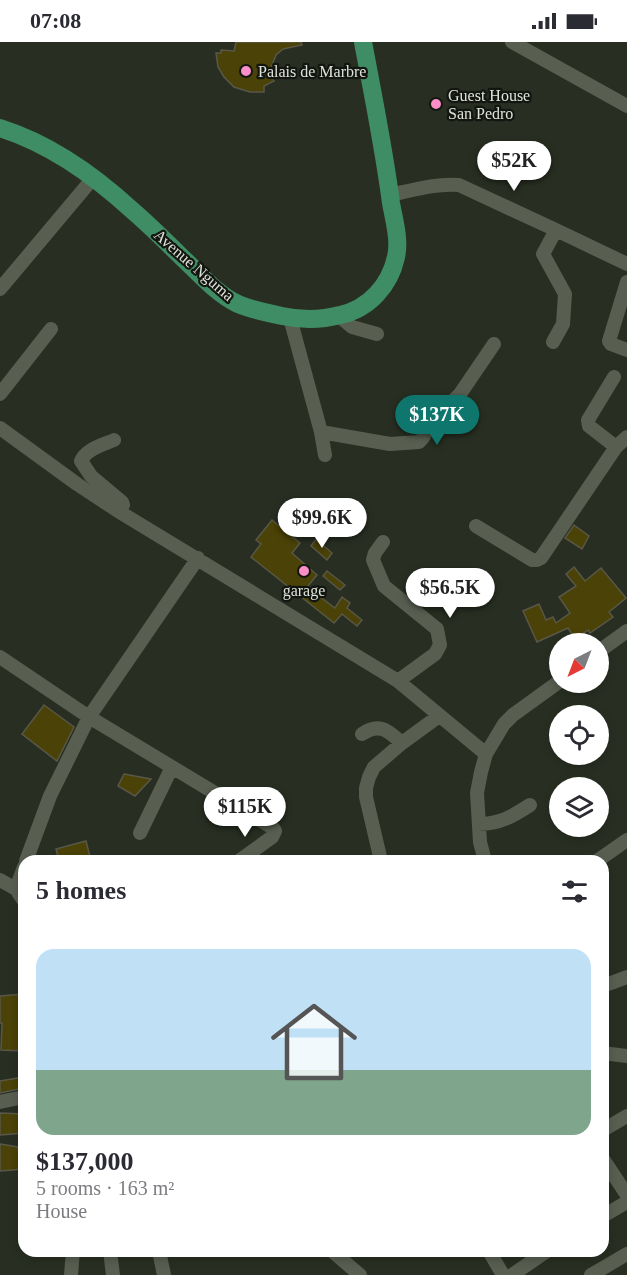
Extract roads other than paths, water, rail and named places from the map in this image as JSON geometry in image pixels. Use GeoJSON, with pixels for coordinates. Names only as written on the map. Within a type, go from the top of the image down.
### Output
{"type":"FeatureCollection","features":[{"type":"Feature","properties":{"kind":"main road","name":"Avenue Nguma"},"geometry":{"type":"LineString","coordinates":[[0,128],[51,149],[94,177],[221,293],[238,304],[290,318],[320,319],[339,316],[365,305],[384,286],[392,273],[397,254],[390,195],[363,42]]}},
{"type":"Feature","properties":{"kind":"street"},"geometry":{"type":"LineString","coordinates":[[512,42],[627,106]]}},
{"type":"Feature","properties":{"kind":"street"},"geometry":{"type":"LineString","coordinates":[[0,289],[94,177]]}},
{"type":"Feature","properties":{"kind":"street"},"geometry":{"type":"LineString","coordinates":[[390,195],[436,185],[459,185],[627,264]]}},
{"type":"Feature","properties":{"kind":"street"},"geometry":{"type":"LineString","coordinates":[[553,342],[562,324],[565,294],[543,254],[556,230]]}},
{"type":"Feature","properties":{"kind":"street"},"geometry":{"type":"LineString","coordinates":[[627,282],[609,341],[611,345],[627,350]]}},
{"type":"Feature","properties":{"kind":"street"},"geometry":{"type":"LineString","coordinates":[[339,316],[352,327],[377,334]]}},
{"type":"Feature","properties":{"kind":"street"},"geometry":{"type":"LineString","coordinates":[[290,318],[321,432],[325,455]]}},
{"type":"Feature","properties":{"kind":"street"},"geometry":{"type":"LineString","coordinates":[[0,394],[51,329]]}},
{"type":"Feature","properties":{"kind":"street"},"geometry":{"type":"LineString","coordinates":[[321,432],[390,444],[419,442],[425,436],[426,430],[422,417],[424,413],[454,400],[494,344]]}},
{"type":"Feature","properties":{"kind":"street"},"geometry":{"type":"LineString","coordinates":[[614,377],[587,423],[616,447]]}},
{"type":"Feature","properties":{"kind":"street"},"geometry":{"type":"LineString","coordinates":[[0,428],[118,511],[398,681],[486,754]]}},
{"type":"Feature","properties":{"kind":"street"},"geometry":{"type":"LineString","coordinates":[[476,526],[532,560],[541,558],[616,447],[627,436]]}},
{"type":"Feature","properties":{"kind":"street"},"geometry":{"type":"LineString","coordinates":[[114,440],[88,452],[81,461],[91,476],[122,502],[123,505],[118,511]]}},
{"type":"Feature","properties":{"kind":"street"},"geometry":{"type":"LineString","coordinates":[[383,542],[373,560],[384,586],[437,629],[440,645],[435,654],[398,681]]}},
{"type":"Feature","properties":{"kind":"street"},"geometry":{"type":"LineString","coordinates":[[28,855],[50,796],[89,717],[198,558]]}},
{"type":"Feature","properties":{"kind":"street"},"geometry":{"type":"LineString","coordinates":[[609,644],[627,631]]}},
{"type":"Feature","properties":{"kind":"street"},"geometry":{"type":"LineString","coordinates":[[0,657],[89,717],[270,826],[275,831],[272,837],[247,855]]}},
{"type":"Feature","properties":{"kind":"street"},"geometry":{"type":"LineString","coordinates":[[483,855],[480,842],[477,793],[486,754],[504,724],[549,689]]}},
{"type":"Feature","properties":{"kind":"street"},"geometry":{"type":"LineString","coordinates":[[380,855],[366,797],[369,777],[374,766],[439,716]]}},
{"type":"Feature","properties":{"kind":"street"},"geometry":{"type":"LineString","coordinates":[[362,734],[370,728],[381,728],[389,731],[402,743]]}},
{"type":"Feature","properties":{"kind":"street"},"geometry":{"type":"LineString","coordinates":[[140,833],[172,767]]}},
{"type":"Feature","properties":{"kind":"street"},"geometry":{"type":"LineString","coordinates":[[479,824],[492,824],[530,805]]}},
{"type":"Feature","properties":{"kind":"street"},"geometry":{"type":"LineString","coordinates":[[606,855],[627,840]]}},
{"type":"Feature","properties":{"kind":"street"},"geometry":{"type":"LineString","coordinates":[[0,880],[18,892]]}},
{"type":"Feature","properties":{"kind":"street"},"geometry":{"type":"LineString","coordinates":[[16,889],[18,884]]}},
{"type":"Feature","properties":{"kind":"street"},"geometry":{"type":"LineString","coordinates":[[609,984],[627,977]]}},
{"type":"Feature","properties":{"kind":"street"},"geometry":{"type":"LineString","coordinates":[[609,1054],[627,1056]]}},
{"type":"Feature","properties":{"kind":"street"},"geometry":{"type":"LineString","coordinates":[[0,1102],[18,1098]]}},
{"type":"Feature","properties":{"kind":"street"},"geometry":{"type":"LineString","coordinates":[[609,1126],[627,1116]]}},
{"type":"Feature","properties":{"kind":"street"},"geometry":{"type":"LineString","coordinates":[[609,1168],[627,1195]]}},
{"type":"Feature","properties":{"kind":"street"},"geometry":{"type":"LineString","coordinates":[[609,1212],[627,1202]]}},
{"type":"Feature","properties":{"kind":"street"},"geometry":{"type":"LineString","coordinates":[[591,1275],[627,1254]]}},
{"type":"Feature","properties":{"kind":"street"},"geometry":{"type":"LineString","coordinates":[[71,1275],[72,1257]]}},
{"type":"Feature","properties":{"kind":"street"},"geometry":{"type":"LineString","coordinates":[[110,1257],[112,1275]]}},
{"type":"Feature","properties":{"kind":"street"},"geometry":{"type":"LineString","coordinates":[[160,1257],[164,1275]]}},
{"type":"Feature","properties":{"kind":"street"},"geometry":{"type":"LineString","coordinates":[[339,1257],[360,1275]]}},
{"type":"Feature","properties":{"kind":"street"},"geometry":{"type":"LineString","coordinates":[[492,1257],[503,1275]]}},
{"type":"Feature","properties":{"kind":"street"},"geometry":{"type":"LineString","coordinates":[[512,1275],[538,1257]]}},
{"type":"Feature","properties":{"kind":"place","name":"Palais de Marbre"},"geometry":{"type":"Point","coordinates":[246,71]}},
{"type":"Feature","properties":{"kind":"place","name":"Guest House San Pedro"},"geometry":{"type":"Point","coordinates":[436,104]}},
{"type":"Feature","properties":{"kind":"place","name":"garage"},"geometry":{"type":"Point","coordinates":[304,571]}}]}
